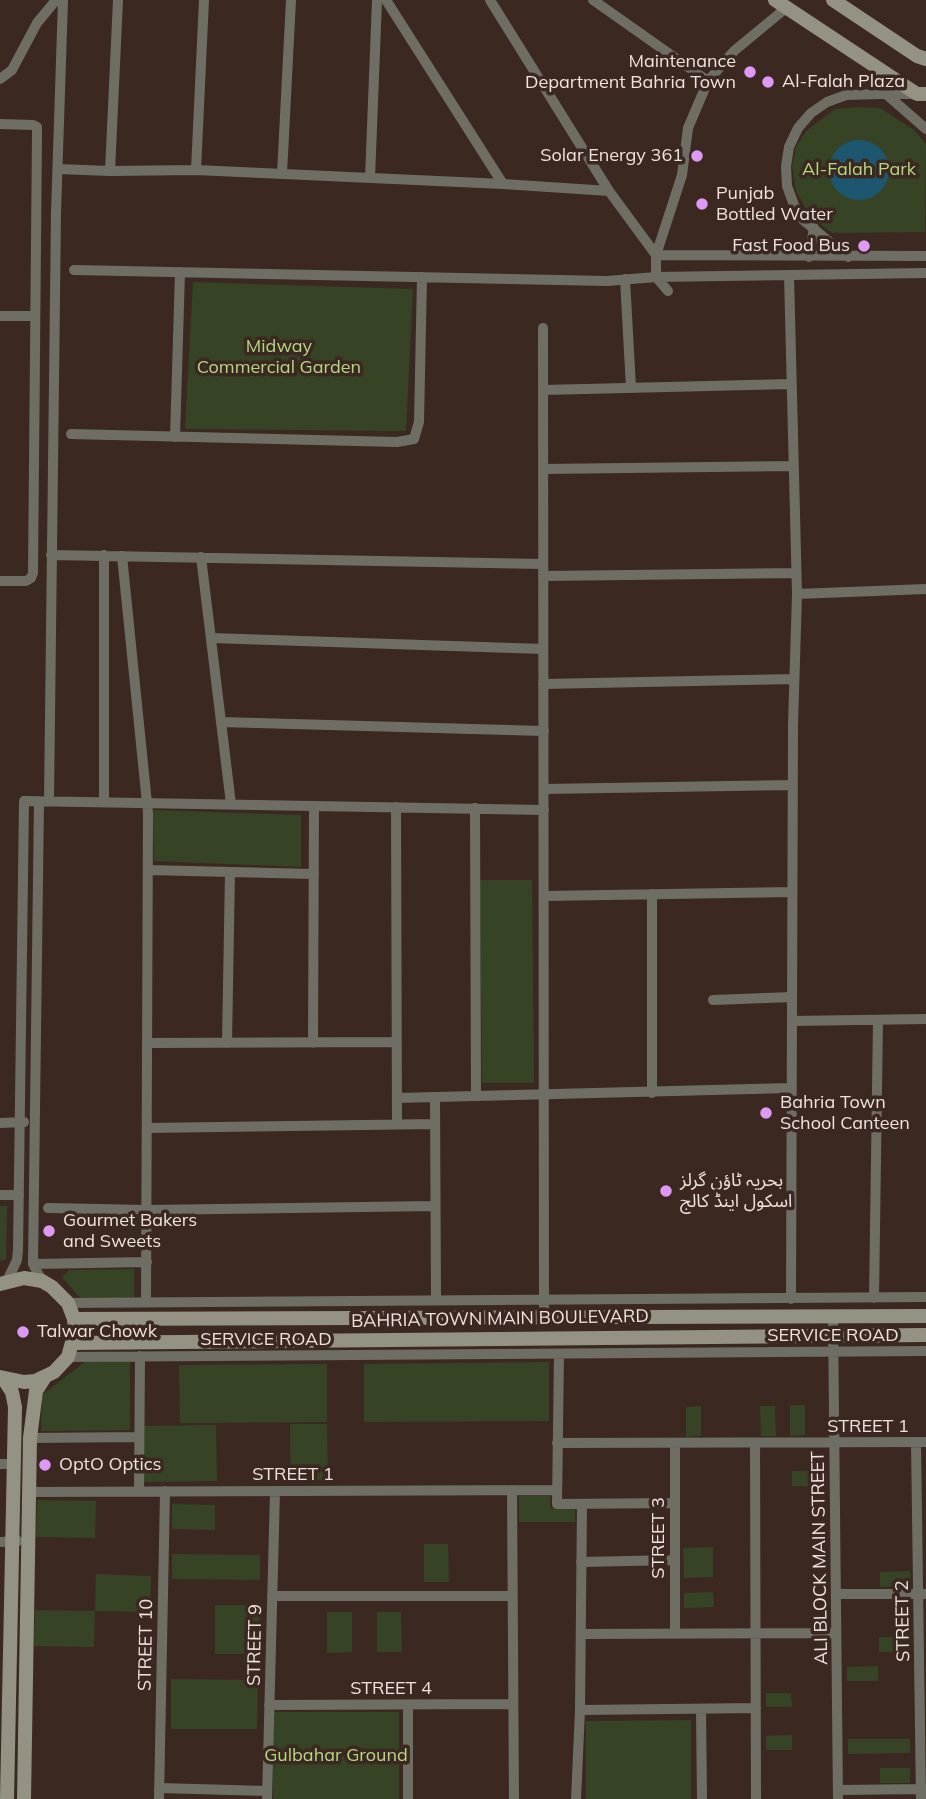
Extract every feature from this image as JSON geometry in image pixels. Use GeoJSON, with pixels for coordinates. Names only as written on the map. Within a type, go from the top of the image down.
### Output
{"type":"FeatureCollection","features":[{"type":"Feature","properties":{"kind":"main road"},"geometry":{"type":"LineString","coordinates":[[833,0],[917,57],[926,59]]}},
{"type":"Feature","properties":{"kind":"main road"},"geometry":{"type":"LineString","coordinates":[[780,4],[921,94]]}},
{"type":"Feature","properties":{"kind":"main road"},"geometry":{"type":"LineString","coordinates":[[4,1282],[24,1278],[42,1281],[68,1303],[74,1319],[71,1350],[62,1365],[46,1377],[36,1391],[30,1438],[24,1799]]}},
{"type":"Feature","properties":{"kind":"main road","name":"BAHRIA TOWN MAIN BOULEVARD"},"geometry":{"type":"LineString","coordinates":[[74,1319],[926,1315]]}},
{"type":"Feature","properties":{"kind":"main road","name":"BAHRIA TOWN MAIN BOULEVARD"},"geometry":{"type":"LineString","coordinates":[[71,1350],[551,1337],[926,1335]]}},
{"type":"Feature","properties":{"kind":"main road"},"geometry":{"type":"LineString","coordinates":[[2,1377],[24,1382],[46,1377]]}},
{"type":"Feature","properties":{"kind":"main road"},"geometry":{"type":"LineString","coordinates":[[2,1377],[15,1399],[7,1464],[8,1799]]}},
{"type":"Feature","properties":{"kind":"street"},"geometry":{"type":"LineString","coordinates":[[0,79],[12,70],[37,23],[56,0]]}},
{"type":"Feature","properties":{"kind":"street"},"geometry":{"type":"LineString","coordinates":[[42,1281],[33,1264],[34,1122],[51,555],[56,213],[63,0]]}},
{"type":"Feature","properties":{"kind":"street"},"geometry":{"type":"LineString","coordinates":[[110,171],[118,0]]}},
{"type":"Feature","properties":{"kind":"street"},"geometry":{"type":"LineString","coordinates":[[196,170],[204,0]]}},
{"type":"Feature","properties":{"kind":"street"},"geometry":{"type":"LineString","coordinates":[[282,174],[291,0]]}},
{"type":"Feature","properties":{"kind":"street"},"geometry":{"type":"LineString","coordinates":[[370,178],[377,0]]}},
{"type":"Feature","properties":{"kind":"street"},"geometry":{"type":"LineString","coordinates":[[386,0],[503,184]]}},
{"type":"Feature","properties":{"kind":"street"},"geometry":{"type":"LineString","coordinates":[[490,0],[609,191],[656,255]]}},
{"type":"Feature","properties":{"kind":"street"},"geometry":{"type":"LineString","coordinates":[[593,0],[708,81]]}},
{"type":"Feature","properties":{"kind":"street"},"geometry":{"type":"LineString","coordinates":[[668,291],[656,277],[656,255],[682,175],[688,128],[708,81],[780,4]]}},
{"type":"Feature","properties":{"kind":"street"},"geometry":{"type":"LineString","coordinates":[[886,94],[926,129]]}},
{"type":"Feature","properties":{"kind":"street"},"geometry":{"type":"LineString","coordinates":[[848,257],[803,220],[794,205],[787,186],[789,146],[798,128],[811,113],[827,102],[846,95],[921,94]]}},
{"type":"Feature","properties":{"kind":"street"},"geometry":{"type":"LineString","coordinates":[[0,124],[37,127],[33,573],[26,581],[0,581]]}},
{"type":"Feature","properties":{"kind":"street"},"geometry":{"type":"LineString","coordinates":[[58,169],[196,170],[609,191]]}},
{"type":"Feature","properties":{"kind":"street"},"geometry":{"type":"LineString","coordinates":[[809,257],[814,229]]}},
{"type":"Feature","properties":{"kind":"street"},"geometry":{"type":"LineString","coordinates":[[656,255],[926,257]]}},
{"type":"Feature","properties":{"kind":"street"},"geometry":{"type":"LineString","coordinates":[[74,270],[607,281],[656,277],[926,273]]}},
{"type":"Feature","properties":{"kind":"street"},"geometry":{"type":"LineString","coordinates":[[175,437],[180,272]]}},
{"type":"Feature","properties":{"kind":"street"},"geometry":{"type":"LineString","coordinates":[[789,275],[797,594],[792,785],[791,1299]]}},
{"type":"Feature","properties":{"kind":"street"},"geometry":{"type":"LineString","coordinates":[[71,434],[397,442],[414,439],[419,422],[422,277]]}},
{"type":"Feature","properties":{"kind":"street"},"geometry":{"type":"LineString","coordinates":[[625,279],[631,388]]}},
{"type":"Feature","properties":{"kind":"street"},"geometry":{"type":"LineString","coordinates":[[0,316],[35,316]]}},
{"type":"Feature","properties":{"kind":"street"},"geometry":{"type":"LineString","coordinates":[[543,328],[544,1317]]}},
{"type":"Feature","properties":{"kind":"street"},"geometry":{"type":"LineString","coordinates":[[543,390],[792,384]]}},
{"type":"Feature","properties":{"kind":"street"},"geometry":{"type":"LineString","coordinates":[[543,468],[793,466]]}},
{"type":"Feature","properties":{"kind":"street"},"geometry":{"type":"LineString","coordinates":[[51,555],[544,564]]}},
{"type":"Feature","properties":{"kind":"street"},"geometry":{"type":"LineString","coordinates":[[104,555],[104,802]]}},
{"type":"Feature","properties":{"kind":"street"},"geometry":{"type":"LineString","coordinates":[[122,556],[147,803],[146,1302]]}},
{"type":"Feature","properties":{"kind":"street"},"geometry":{"type":"LineString","coordinates":[[201,557],[231,804]]}},
{"type":"Feature","properties":{"kind":"street"},"geometry":{"type":"LineString","coordinates":[[543,576],[796,573]]}},
{"type":"Feature","properties":{"kind":"street"},"geometry":{"type":"LineString","coordinates":[[797,594],[926,589]]}},
{"type":"Feature","properties":{"kind":"street"},"geometry":{"type":"LineString","coordinates":[[211,638],[543,649]]}},
{"type":"Feature","properties":{"kind":"street"},"geometry":{"type":"LineString","coordinates":[[544,684],[794,679]]}},
{"type":"Feature","properties":{"kind":"street"},"geometry":{"type":"LineString","coordinates":[[221,722],[544,731]]}},
{"type":"Feature","properties":{"kind":"street"},"geometry":{"type":"LineString","coordinates":[[544,789],[792,785]]}},
{"type":"Feature","properties":{"kind":"street"},"geometry":{"type":"LineString","coordinates":[[4,1282],[17,1260],[24,801],[544,810]]}},
{"type":"Feature","properties":{"kind":"street"},"geometry":{"type":"LineString","coordinates":[[313,1043],[314,806]]}},
{"type":"Feature","properties":{"kind":"street"},"geometry":{"type":"LineString","coordinates":[[396,807],[397,1124]]}},
{"type":"Feature","properties":{"kind":"street"},"geometry":{"type":"LineString","coordinates":[[475,808],[476,1097]]}},
{"type":"Feature","properties":{"kind":"street"},"geometry":{"type":"LineString","coordinates":[[148,870],[314,874]]}},
{"type":"Feature","properties":{"kind":"street"},"geometry":{"type":"LineString","coordinates":[[227,1043],[230,872]]}},
{"type":"Feature","properties":{"kind":"street"},"geometry":{"type":"LineString","coordinates":[[544,896],[792,892]]}},
{"type":"Feature","properties":{"kind":"street"},"geometry":{"type":"LineString","coordinates":[[652,894],[652,1093]]}},
{"type":"Feature","properties":{"kind":"street"},"geometry":{"type":"LineString","coordinates":[[713,1000],[792,997]]}},
{"type":"Feature","properties":{"kind":"street"},"geometry":{"type":"LineString","coordinates":[[792,1021],[926,1019]]}},
{"type":"Feature","properties":{"kind":"street"},"geometry":{"type":"LineString","coordinates":[[874,1298],[878,1020]]}},
{"type":"Feature","properties":{"kind":"street"},"geometry":{"type":"LineString","coordinates":[[148,1043],[396,1042]]}},
{"type":"Feature","properties":{"kind":"street"},"geometry":{"type":"LineString","coordinates":[[397,1098],[792,1088]]}},
{"type":"Feature","properties":{"kind":"street"},"geometry":{"type":"LineString","coordinates":[[435,1097],[436,1300]]}},
{"type":"Feature","properties":{"kind":"street"},"geometry":{"type":"LineString","coordinates":[[0,1123],[34,1122]]}},
{"type":"Feature","properties":{"kind":"street"},"geometry":{"type":"LineString","coordinates":[[147,1128],[435,1124]]}},
{"type":"Feature","properties":{"kind":"street"},"geometry":{"type":"LineString","coordinates":[[0,1195],[19,1195]]}},
{"type":"Feature","properties":{"kind":"street"},"geometry":{"type":"LineString","coordinates":[[48,1208],[147,1210],[435,1206]]}},
{"type":"Feature","properties":{"kind":"street"},"geometry":{"type":"LineString","coordinates":[[33,1264],[146,1262]]}},
{"type":"Feature","properties":{"kind":"street"},"geometry":{"type":"LineString","coordinates":[[68,1303],[926,1297]]}},
{"type":"Feature","properties":{"kind":"street","name":"ALI BLOCK MAIN STREET"},"geometry":{"type":"LineString","coordinates":[[833,1317],[838,1795]]}},
{"type":"Feature","properties":{"kind":"street"},"geometry":{"type":"LineString","coordinates":[[551,1337],[555,1355],[557,1504],[675,1503]]}},
{"type":"Feature","properties":{"kind":"street","name":"SERVICE ROAD"},"geometry":{"type":"LineString","coordinates":[[71,1350],[140,1356],[926,1351]]}},
{"type":"Feature","properties":{"kind":"street"},"geometry":{"type":"LineString","coordinates":[[139,1491],[140,1356]]}},
{"type":"Feature","properties":{"kind":"street"},"geometry":{"type":"LineString","coordinates":[[30,1438],[139,1437]]}},
{"type":"Feature","properties":{"kind":"street","name":"STREET 1"},"geometry":{"type":"LineString","coordinates":[[557,1443],[921,1442]]}},
{"type":"Feature","properties":{"kind":"street","name":"STREET 2"},"geometry":{"type":"LineString","coordinates":[[921,1442],[923,1792]]}},
{"type":"Feature","properties":{"kind":"street","name":"STREET 3"},"geometry":{"type":"LineString","coordinates":[[675,1443],[675,1633]]}},
{"type":"Feature","properties":{"kind":"street"},"geometry":{"type":"LineString","coordinates":[[755,1443],[756,1799]]}},
{"type":"Feature","properties":{"kind":"street"},"geometry":{"type":"LineString","coordinates":[[512,1490],[513,1799]]}},
{"type":"Feature","properties":{"kind":"street","name":"STREET 1"},"geometry":{"type":"LineString","coordinates":[[29,1492],[556,1490]]}},
{"type":"Feature","properties":{"kind":"street","name":"STREET 10"},"geometry":{"type":"LineString","coordinates":[[159,1794],[165,1491]]}},
{"type":"Feature","properties":{"kind":"street","name":"STREET 9"},"geometry":{"type":"LineString","coordinates":[[267,1795],[275,1491]]}},
{"type":"Feature","properties":{"kind":"street"},"geometry":{"type":"LineString","coordinates":[[576,1799],[580,1710],[582,1505]]}},
{"type":"Feature","properties":{"kind":"street"},"geometry":{"type":"LineString","coordinates":[[7,1542],[29,1541]]}},
{"type":"Feature","properties":{"kind":"street"},"geometry":{"type":"LineString","coordinates":[[582,1562],[675,1560]]}},
{"type":"Feature","properties":{"kind":"street"},"geometry":{"type":"LineString","coordinates":[[836,1594],[922,1594]]}},
{"type":"Feature","properties":{"kind":"street"},"geometry":{"type":"LineString","coordinates":[[272,1596],[512,1596]]}},
{"type":"Feature","properties":{"kind":"street"},"geometry":{"type":"LineString","coordinates":[[581,1634],[836,1633]]}},
{"type":"Feature","properties":{"kind":"street","name":"STREET 4"},"geometry":{"type":"LineString","coordinates":[[269,1705],[513,1704]]}},
{"type":"Feature","properties":{"kind":"street"},"geometry":{"type":"LineString","coordinates":[[408,1705],[408,1799]]}},
{"type":"Feature","properties":{"kind":"street"},"geometry":{"type":"LineString","coordinates":[[580,1710],[756,1708]]}},
{"type":"Feature","properties":{"kind":"street"},"geometry":{"type":"LineString","coordinates":[[701,1709],[702,1799]]}},
{"type":"Feature","properties":{"kind":"street"},"geometry":{"type":"LineString","coordinates":[[838,1795],[923,1792]]}},
{"type":"Feature","properties":{"kind":"street"},"geometry":{"type":"LineString","coordinates":[[159,1794],[267,1795]]}},
{"type":"Feature","properties":{"kind":"green space","name":"Al-Falah Park"},"geometry":{"type":"Polygon","coordinates":[[[880,108],[914,130],[926,144],[925,232],[832,233],[806,209],[796,191],[792,166],[796,147],[806,131],[835,109],[880,108]]]}},
{"type":"Feature","properties":{"kind":"green space","name":"Midway Commercial Garden"},"geometry":{"type":"Polygon","coordinates":[[[193,282],[413,289],[406,431],[185,429],[193,282]]]}},
{"type":"Feature","properties":{"kind":"green space"},"geometry":{"type":"Polygon","coordinates":[[[153,810],[301,815],[301,867],[154,861],[153,810]]]}},
{"type":"Feature","properties":{"kind":"green space"},"geometry":{"type":"Polygon","coordinates":[[[480,880],[532,880],[534,1083],[482,1083],[480,880]]]}},
{"type":"Feature","properties":{"kind":"green space"},"geometry":{"type":"Polygon","coordinates":[[[0,1206],[7,1206],[6,1259],[0,1261],[0,1206]]]}},
{"type":"Feature","properties":{"kind":"green space"},"geometry":{"type":"Polygon","coordinates":[[[134,1269],[134,1298],[80,1298],[62,1277],[69,1270],[134,1269]]]}},
{"type":"Feature","properties":{"kind":"green space"},"geometry":{"type":"Polygon","coordinates":[[[86,1361],[130,1361],[130,1430],[41,1431],[42,1395],[86,1361]]]}},
{"type":"Feature","properties":{"kind":"green space"},"geometry":{"type":"Polygon","coordinates":[[[549,1362],[549,1421],[364,1422],[364,1364],[549,1362]]]}},
{"type":"Feature","properties":{"kind":"green space"},"geometry":{"type":"Polygon","coordinates":[[[327,1364],[327,1422],[180,1423],[179,1365],[327,1364]]]}},
{"type":"Feature","properties":{"kind":"green space"},"geometry":{"type":"Polygon","coordinates":[[[790,1405],[805,1405],[805,1435],[790,1436],[790,1405]]]}},
{"type":"Feature","properties":{"kind":"green space"},"geometry":{"type":"Polygon","coordinates":[[[701,1406],[701,1436],[686,1437],[686,1407],[701,1406]]]}},
{"type":"Feature","properties":{"kind":"green space"},"geometry":{"type":"Polygon","coordinates":[[[760,1406],[775,1406],[776,1436],[761,1436],[760,1406]]]}},
{"type":"Feature","properties":{"kind":"green space"},"geometry":{"type":"Polygon","coordinates":[[[290,1424],[327,1424],[328,1480],[291,1481],[290,1424]]]}},
{"type":"Feature","properties":{"kind":"green space"},"geometry":{"type":"Polygon","coordinates":[[[216,1425],[217,1481],[143,1482],[142,1426],[216,1425]]]}},
{"type":"Feature","properties":{"kind":"green space"},"geometry":{"type":"Polygon","coordinates":[[[792,1471],[822,1471],[822,1487],[792,1486],[792,1471]]]}},
{"type":"Feature","properties":{"kind":"green space"},"geometry":{"type":"Polygon","coordinates":[[[519,1496],[550,1496],[550,1508],[575,1508],[575,1522],[519,1522],[519,1496]]]}},
{"type":"Feature","properties":{"kind":"green space"},"geometry":{"type":"Polygon","coordinates":[[[37,1500],[96,1501],[95,1538],[36,1537],[37,1500]]]}},
{"type":"Feature","properties":{"kind":"green space"},"geometry":{"type":"Polygon","coordinates":[[[172,1504],[215,1505],[215,1530],[172,1529],[172,1504]]]}},
{"type":"Feature","properties":{"kind":"green space"},"geometry":{"type":"Polygon","coordinates":[[[424,1544],[448,1544],[449,1582],[424,1582],[424,1544]]]}},
{"type":"Feature","properties":{"kind":"green space"},"geometry":{"type":"Polygon","coordinates":[[[713,1547],[713,1577],[684,1578],[683,1548],[713,1547]]]}},
{"type":"Feature","properties":{"kind":"green space"},"geometry":{"type":"Polygon","coordinates":[[[172,1554],[260,1555],[260,1580],[172,1579],[172,1554]]]}},
{"type":"Feature","properties":{"kind":"green space"},"geometry":{"type":"Polygon","coordinates":[[[910,1571],[911,1586],[880,1587],[880,1572],[910,1571]]]}},
{"type":"Feature","properties":{"kind":"green space"},"geometry":{"type":"Polygon","coordinates":[[[96,1574],[151,1576],[150,1612],[95,1611],[96,1574]]]}},
{"type":"Feature","properties":{"kind":"green space"},"geometry":{"type":"Polygon","coordinates":[[[713,1592],[714,1607],[684,1608],[684,1593],[713,1592]]]}},
{"type":"Feature","properties":{"kind":"green space"},"geometry":{"type":"Polygon","coordinates":[[[215,1605],[260,1605],[259,1654],[215,1654],[215,1605]]]}},
{"type":"Feature","properties":{"kind":"green space"},"geometry":{"type":"Polygon","coordinates":[[[35,1610],[95,1611],[94,1647],[34,1646],[35,1610]]]}},
{"type":"Feature","properties":{"kind":"green space"},"geometry":{"type":"Polygon","coordinates":[[[327,1612],[352,1612],[352,1652],[327,1653],[327,1612]]]}},
{"type":"Feature","properties":{"kind":"green space"},"geometry":{"type":"Polygon","coordinates":[[[377,1612],[401,1612],[402,1652],[377,1652],[377,1612]]]}},
{"type":"Feature","properties":{"kind":"green space"},"geometry":{"type":"Polygon","coordinates":[[[879,1637],[909,1637],[909,1652],[879,1652],[879,1637]]]}},
{"type":"Feature","properties":{"kind":"green space"},"geometry":{"type":"Polygon","coordinates":[[[878,1666],[878,1681],[847,1681],[847,1667],[878,1666]]]}},
{"type":"Feature","properties":{"kind":"green space"},"geometry":{"type":"Polygon","coordinates":[[[171,1679],[258,1680],[257,1729],[171,1729],[171,1679]]]}},
{"type":"Feature","properties":{"kind":"green space"},"geometry":{"type":"Polygon","coordinates":[[[766,1693],[791,1693],[792,1707],[766,1707],[766,1693]]]}},
{"type":"Feature","properties":{"kind":"green space","name":"Gulbahar Ground"},"geometry":{"type":"Polygon","coordinates":[[[273,1712],[399,1712],[399,1799],[273,1799],[273,1712]]]}},
{"type":"Feature","properties":{"kind":"green space"},"geometry":{"type":"Polygon","coordinates":[[[691,1720],[691,1799],[586,1799],[586,1721],[691,1720]]]}},
{"type":"Feature","properties":{"kind":"green space"},"geometry":{"type":"Polygon","coordinates":[[[792,1735],[792,1750],[766,1750],[766,1736],[792,1735]]]}},
{"type":"Feature","properties":{"kind":"green space"},"geometry":{"type":"Polygon","coordinates":[[[848,1739],[910,1739],[910,1753],[848,1754],[848,1739]]]}},
{"type":"Feature","properties":{"kind":"green space"},"geometry":{"type":"Polygon","coordinates":[[[880,1768],[910,1768],[910,1783],[880,1783],[880,1768]]]}},
{"type":"Feature","properties":{"kind":"water"},"geometry":{"type":"Polygon","coordinates":[[[853,140],[865,140],[884,153],[889,170],[887,182],[876,195],[865,200],[853,200],[834,187],[829,176],[829,164],[842,145],[853,140]]]}},
{"type":"Feature","properties":{"kind":"place","name":"Maintenance Department Bahria Town"},"geometry":{"type":"Point","coordinates":[750,72]}},
{"type":"Feature","properties":{"kind":"place","name":"Al-Falah Plaza"},"geometry":{"type":"Point","coordinates":[768,82]}},
{"type":"Feature","properties":{"kind":"place","name":"Solar Energy 361"},"geometry":{"type":"Point","coordinates":[697,156]}},
{"type":"Feature","properties":{"kind":"place","name":"Punjab Bottled Water"},"geometry":{"type":"Point","coordinates":[702,204]}},
{"type":"Feature","properties":{"kind":"place","name":"Fast Food Bus"},"geometry":{"type":"Point","coordinates":[864,246]}},
{"type":"Feature","properties":{"kind":"place","name":"Bahria Town School Canteen"},"geometry":{"type":"Point","coordinates":[766,1113]}},
{"type":"Feature","properties":{"kind":"place","name":"بحریہ ٹاؤن گرلز اسکول اینڈ کالج"},"geometry":{"type":"Point","coordinates":[666,1191]}},
{"type":"Feature","properties":{"kind":"place","name":"Gourmet Bakers and Sweets"},"geometry":{"type":"Point","coordinates":[49,1231]}},
{"type":"Feature","properties":{"kind":"place","name":"Talwar Chowk"},"geometry":{"type":"Point","coordinates":[23,1332]}},
{"type":"Feature","properties":{"kind":"place","name":"OptO Optics"},"geometry":{"type":"Point","coordinates":[45,1465]}}]}
